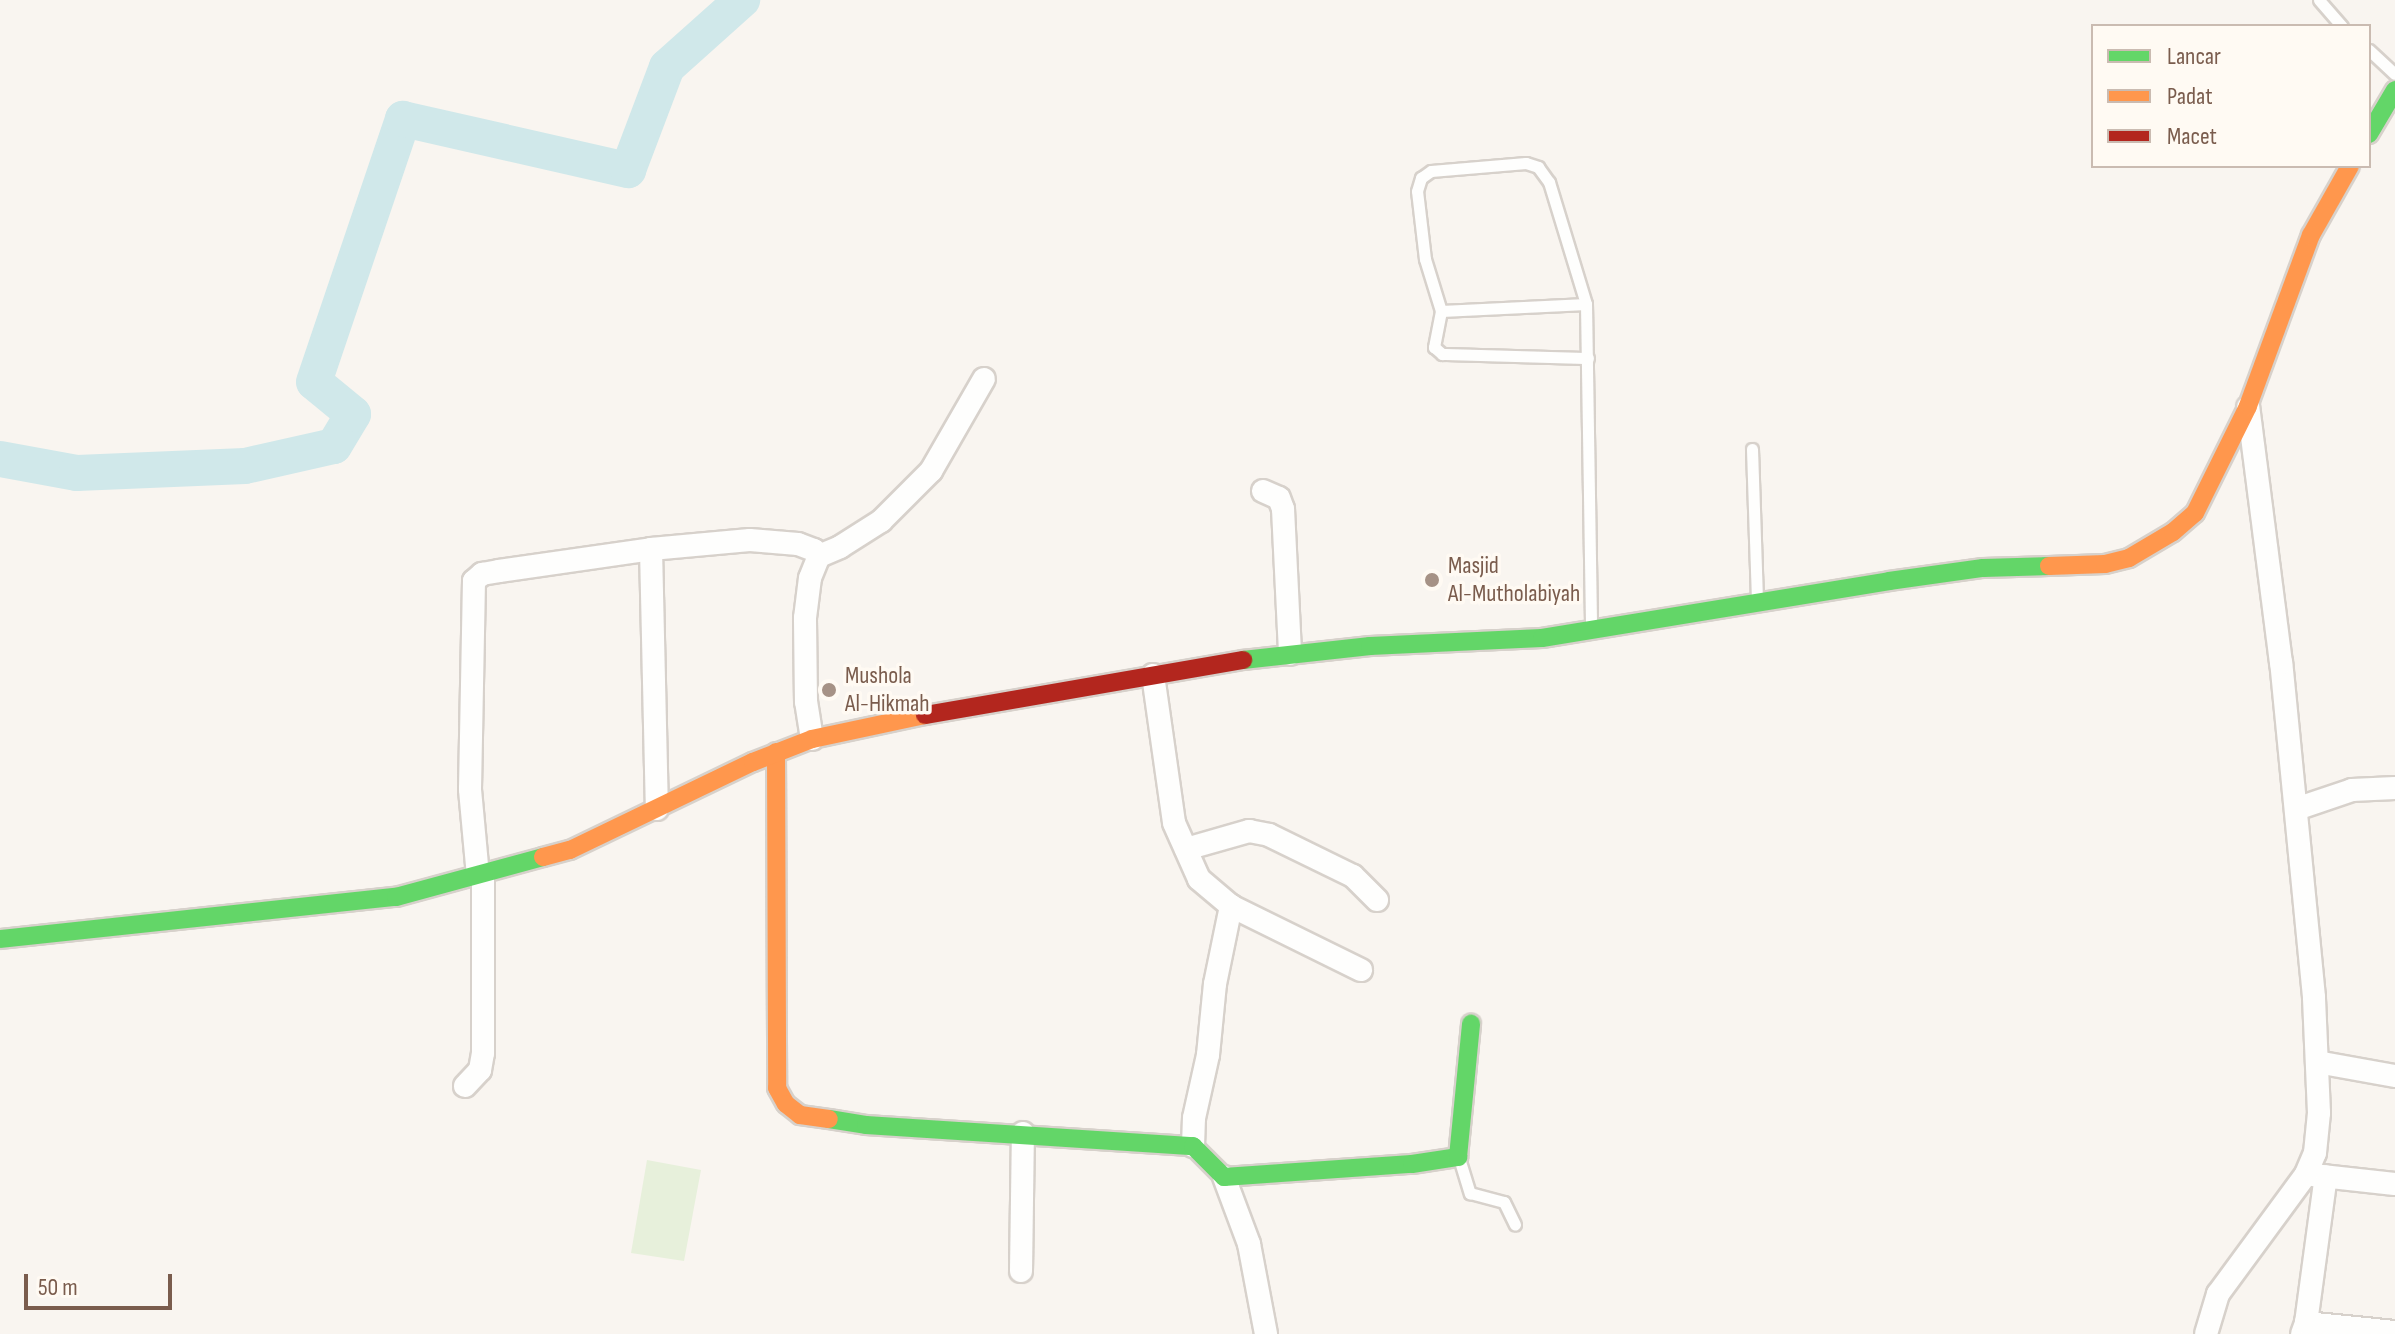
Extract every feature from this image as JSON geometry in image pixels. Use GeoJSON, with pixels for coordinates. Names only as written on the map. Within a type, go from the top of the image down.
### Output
{"type":"FeatureCollection","features":[{"type":"Feature","properties":{"kind":"street"},"geometry":{"type":"LineString","coordinates":[[2371,131],[2395,90]]}},
{"type":"Feature","properties":{"kind":"street"},"geometry":{"type":"LineString","coordinates":[[0,939],[375,900],[480,875],[570,850],[776,752],[812,739],[928,714],[1290,654],[1591,632],[1983,568],[2105,564],[2129,558],[2173,532],[2195,513],[2248,406],[2311,235],[2349,168]]}},
{"type":"Feature","properties":{"kind":"street"},"geometry":{"type":"LineString","coordinates":[[812,739],[806,702],[805,618],[810,578],[819,556],[840,547],[881,521],[931,471],[984,379]]}},
{"type":"Feature","properties":{"kind":"street"},"geometry":{"type":"LineString","coordinates":[[2248,406],[2281,663],[2317,1062],[2319,1113],[2316,1175],[2304,1328],[2395,1332]]}},
{"type":"Feature","properties":{"kind":"street"},"geometry":{"type":"LineString","coordinates":[[1263,491],[1279,498],[1283,509],[1290,654]]}},
{"type":"Feature","properties":{"kind":"street"},"geometry":{"type":"LineString","coordinates":[[465,1086],[480,1070],[483,1053],[480,875],[470,789],[474,581],[482,574],[499,571],[651,549],[750,540],[798,544],[814,550],[819,556]]}},
{"type":"Feature","properties":{"kind":"street"},"geometry":{"type":"LineString","coordinates":[[651,549],[657,809]]}},
{"type":"Feature","properties":{"kind":"street"},"geometry":{"type":"LineString","coordinates":[[1153,675],[1174,823],[1199,879],[1231,906],[1361,970]]}},
{"type":"Feature","properties":{"kind":"street"},"geometry":{"type":"LineString","coordinates":[[776,752],[777,1088],[786,1104],[800,1115],[866,1125],[1193,1146],[1224,1177],[1249,1244],[1266,1334]]}},
{"type":"Feature","properties":{"kind":"street"},"geometry":{"type":"LineString","coordinates":[[2296,809],[2352,790],[2395,788]]}},
{"type":"Feature","properties":{"kind":"street"},"geometry":{"type":"LineString","coordinates":[[1186,849],[1249,831],[1269,835],[1353,876],[1377,900]]}},
{"type":"Feature","properties":{"kind":"street"},"geometry":{"type":"LineString","coordinates":[[1193,1146],[1215,984],[1231,906]]}},
{"type":"Feature","properties":{"kind":"street"},"geometry":{"type":"LineString","coordinates":[[1224,1177],[1369,1168],[1458,1157],[1471,1024]]}},
{"type":"Feature","properties":{"kind":"street"},"geometry":{"type":"LineString","coordinates":[[2317,1062],[2395,1076]]}},
{"type":"Feature","properties":{"kind":"street"},"geometry":{"type":"LineString","coordinates":[[1021,1271],[1023,1133]]}},
{"type":"Feature","properties":{"kind":"street"},"geometry":{"type":"LineString","coordinates":[[2316,1175],[2395,1184]]}},
{"type":"Feature","properties":{"kind":"street"},"geometry":{"type":"LineString","coordinates":[[2206,1334],[2218,1294],[2316,1175]]}},
{"type":"Feature","properties":{"kind":"lane"},"geometry":{"type":"LineString","coordinates":[[2319,0],[2340,24]]}},
{"type":"Feature","properties":{"kind":"lane"},"geometry":{"type":"LineString","coordinates":[[2371,52],[2395,74]]}},
{"type":"Feature","properties":{"kind":"lane"},"geometry":{"type":"LineString","coordinates":[[1588,358],[1442,354],[1434,347],[1441,311],[1425,259],[1417,191],[1421,178],[1431,171],[1484,164],[1526,163],[1538,167],[1544,174],[1584,290],[1586,304],[1588,358],[1591,632]]}},
{"type":"Feature","properties":{"kind":"lane"},"geometry":{"type":"LineString","coordinates":[[1441,311],[1586,304]]}},
{"type":"Feature","properties":{"kind":"lane"},"geometry":{"type":"LineString","coordinates":[[1752,449],[1757,603]]}},
{"type":"Feature","properties":{"kind":"lane"},"geometry":{"type":"LineString","coordinates":[[1458,1157],[1470,1193],[1504,1202],[1515,1225]]}},
{"type":"Feature","properties":{"kind":"green space"},"geometry":{"type":"Polygon","coordinates":[[[647,1160],[701,1170],[684,1261],[631,1253],[647,1160]]]}},
{"type":"Feature","properties":{"kind":"waterway"},"geometry":{"type":"LineString","coordinates":[[0,459],[77,473],[245,466],[334,446],[353,414],[314,382],[403,119],[628,170],[667,67],[742,0]]}},
{"type":"Feature","properties":{"kind":"traffic: fast"},"geometry":{"type":"LineString","coordinates":[[2371,131],[2395,90]]}},
{"type":"Feature","properties":{"kind":"traffic: fast"},"geometry":{"type":"LineString","coordinates":[[1243,660],[1370,646],[1542,638],[1889,581],[1983,568],[2049,566]]}},
{"type":"Feature","properties":{"kind":"traffic: fast"},"geometry":{"type":"LineString","coordinates":[[0,939],[396,897],[543,857]]}},
{"type":"Feature","properties":{"kind":"traffic: fast"},"geometry":{"type":"LineString","coordinates":[[829,1119],[866,1125],[1193,1146],[1224,1177],[1412,1164],[1458,1157],[1471,1024]]}},
{"type":"Feature","properties":{"kind":"traffic: slow"},"geometry":{"type":"LineString","coordinates":[[2049,566],[2105,564],[2129,558],[2173,532],[2195,513],[2248,406],[2311,235],[2349,168]]}},
{"type":"Feature","properties":{"kind":"traffic: slow"},"geometry":{"type":"LineString","coordinates":[[543,857],[570,850],[753,762],[812,739],[925,715]]}},
{"type":"Feature","properties":{"kind":"traffic: slow"},"geometry":{"type":"LineString","coordinates":[[776,752],[777,1088],[786,1104],[800,1115],[829,1119]]}},
{"type":"Feature","properties":{"kind":"traffic: jam"},"geometry":{"type":"LineString","coordinates":[[925,715],[1243,660]]}},
{"type":"Feature","properties":{"kind":"place","name":"Masjid Al-Mutholabiyah"},"geometry":{"type":"Point","coordinates":[1432,580]}},
{"type":"Feature","properties":{"kind":"place","name":"Mushola Al-Hikmah"},"geometry":{"type":"Point","coordinates":[829,690]}}]}
